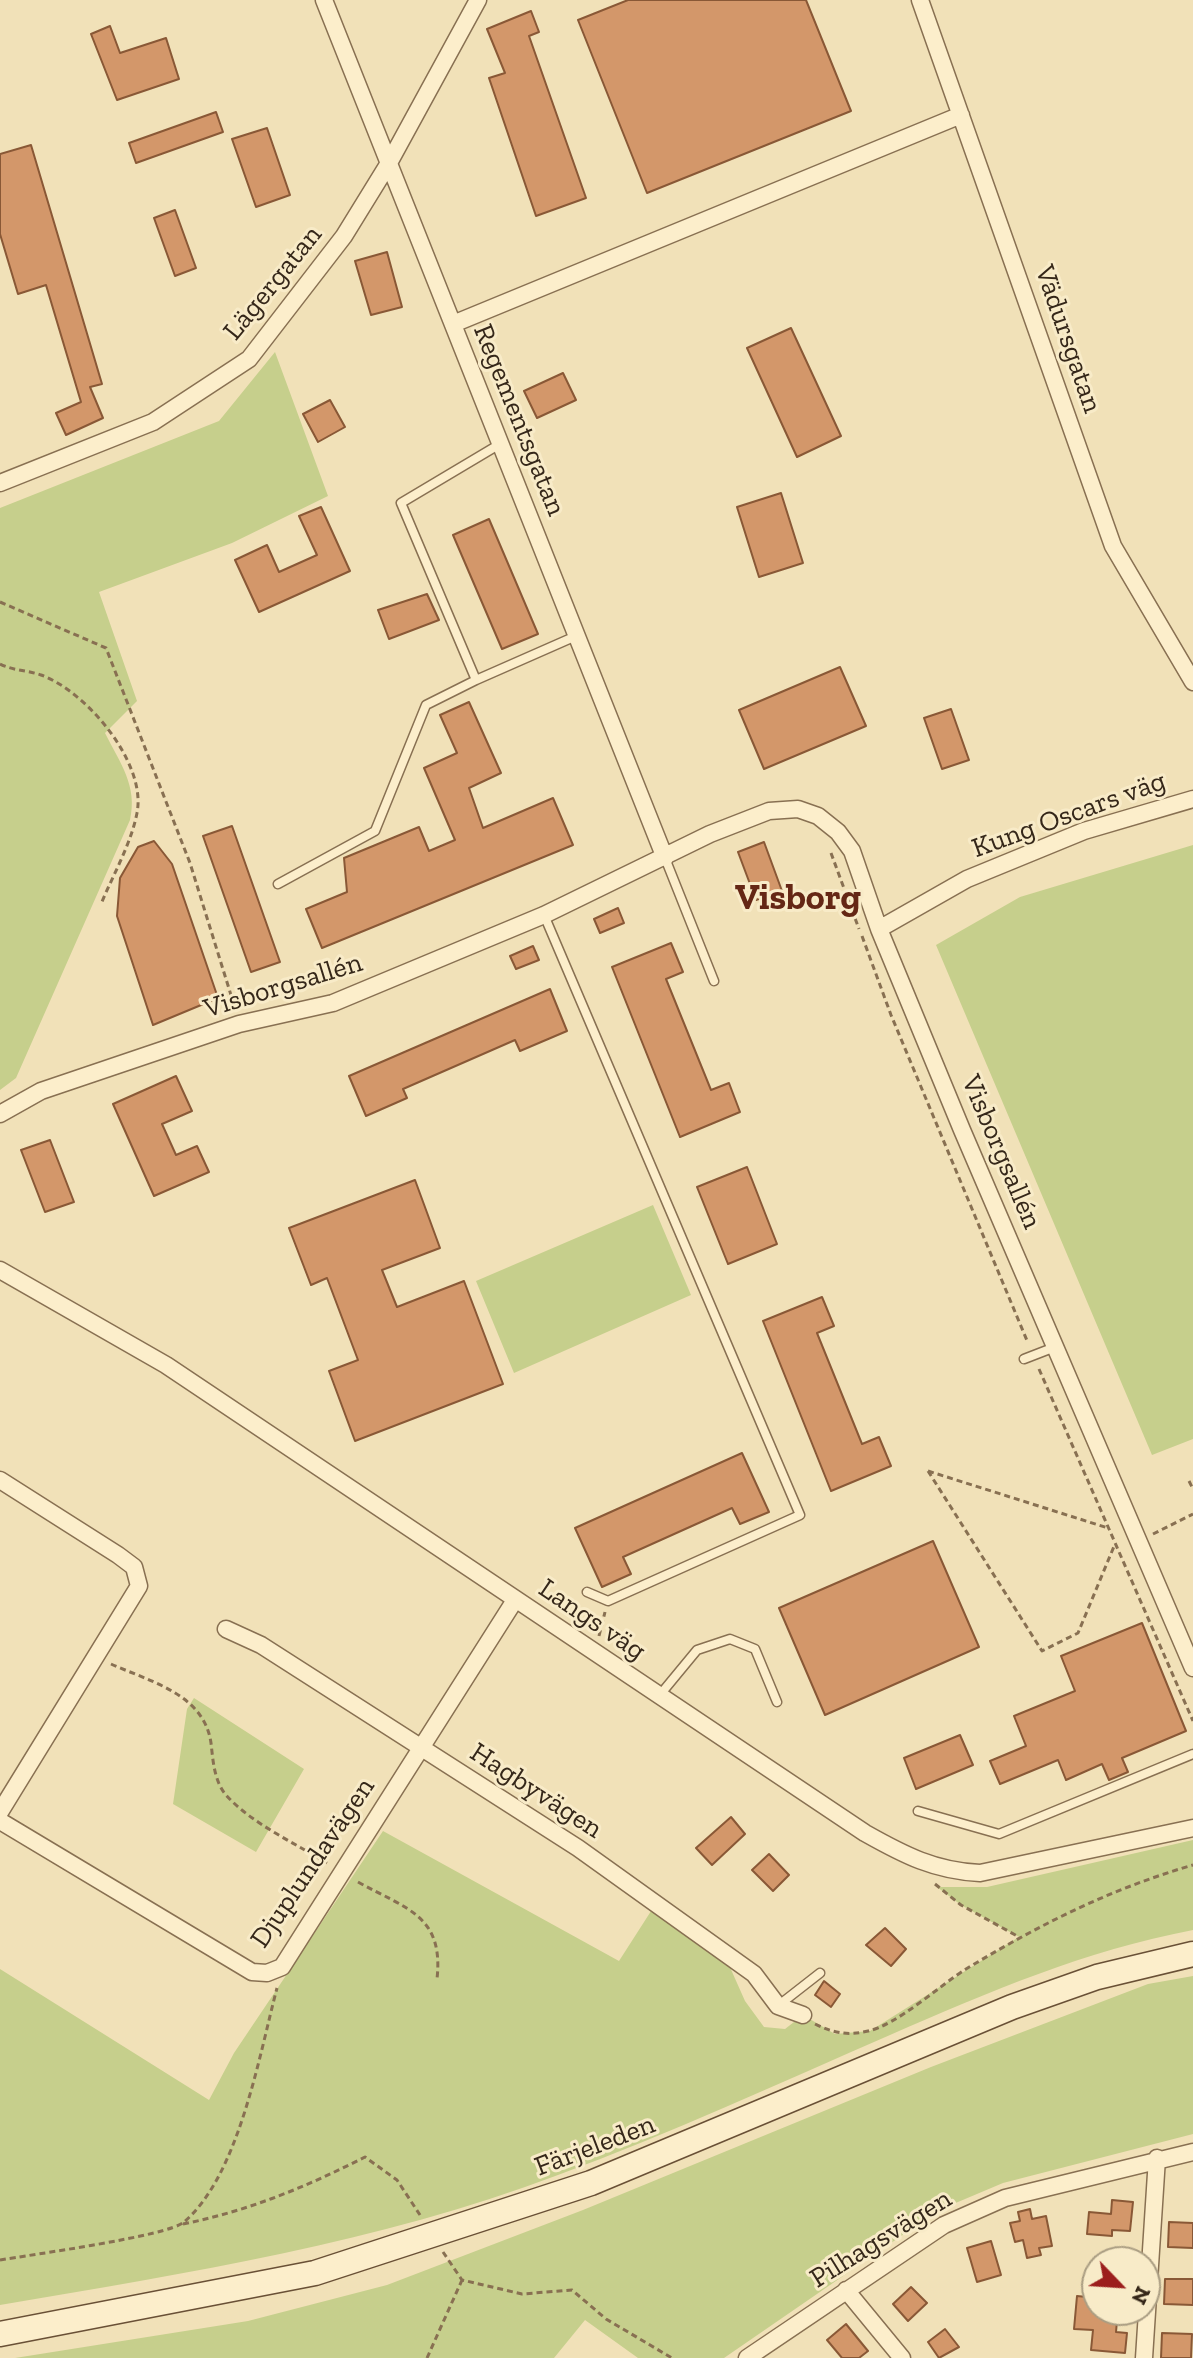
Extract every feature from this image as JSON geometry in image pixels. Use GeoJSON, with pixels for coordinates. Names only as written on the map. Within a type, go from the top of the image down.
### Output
{"type":"FeatureCollection","features":[{"type":"Feature","properties":{"kind":"main road","name":"Färjeleden"},"geometry":{"type":"LineString","coordinates":[[0,2334],[315,2273],[591,2183],[1012,2007],[1097,1977],[1193,1954]]}},
{"type":"Feature","properties":{"kind":"street","name":"Regementsgatan"},"geometry":{"type":"LineString","coordinates":[[324,0],[665,858]]}},
{"type":"Feature","properties":{"kind":"street","name":"Lägergatan"},"geometry":{"type":"LineString","coordinates":[[0,483],[153,422],[249,359],[344,236],[389,163],[478,0]]}},
{"type":"Feature","properties":{"kind":"street","name":"Vädursgatan"},"geometry":{"type":"LineString","coordinates":[[920,0],[1113,546],[1193,682]]}},
{"type":"Feature","properties":{"kind":"street"},"geometry":{"type":"LineString","coordinates":[[453,324],[961,115]]}},
{"type":"Feature","properties":{"kind":"street","name":"Kung Oscars väg"},"geometry":{"type":"LineString","coordinates":[[879,929],[967,879],[1084,831],[1193,799]]}},
{"type":"Feature","properties":{"kind":"street","name":"Visborgsallén"},"geometry":{"type":"LineString","coordinates":[[0,1114],[41,1091],[239,1024],[333,1003],[544,915],[710,834],[769,811],[798,809],[818,816],[838,832],[852,851],[879,929],[1193,1668]]}},
{"type":"Feature","properties":{"kind":"street","name":"Langs väg"},"geometry":{"type":"LineString","coordinates":[[0,1270],[100,1324],[166,1365],[865,1833],[917,1862],[951,1872],[980,1873],[1193,1828]]}},
{"type":"Feature","properties":{"kind":"street"},"geometry":{"type":"LineString","coordinates":[[0,1480],[134,1567],[139,1586],[0,1812]]}},
{"type":"Feature","properties":{"kind":"street","name":"Djuplundavägen"},"geometry":{"type":"LineString","coordinates":[[0,1821],[252,1972],[267,1973],[282,1967],[515,1600]]}},
{"type":"Feature","properties":{"kind":"street","name":"Hagbyvägen"},"geometry":{"type":"LineString","coordinates":[[226,1629],[261,1645],[667,1910],[754,1974],[778,2006]]}},
{"type":"Feature","properties":{"kind":"street"},"geometry":{"type":"LineString","coordinates":[[778,2006],[803,2015]]}},
{"type":"Feature","properties":{"kind":"street","name":"Pilhagsvägen"},"geometry":{"type":"LineString","coordinates":[[747,2358],[944,2225],[1005,2198],[1157,2158],[1193,2152]]}},
{"type":"Feature","properties":{"kind":"street"},"geometry":{"type":"LineString","coordinates":[[1144,2358],[1157,2158]]}},
{"type":"Feature","properties":{"kind":"street"},"geometry":{"type":"LineString","coordinates":[[846,2290],[902,2358]]}},
{"type":"Feature","properties":{"kind":"lane"},"geometry":{"type":"LineString","coordinates":[[476,680],[401,503],[500,444]]}},
{"type":"Feature","properties":{"kind":"lane"},"geometry":{"type":"LineString","coordinates":[[278,884],[375,831],[426,705],[576,636]]}},
{"type":"Feature","properties":{"kind":"lane"},"geometry":{"type":"LineString","coordinates":[[665,858],[714,981]]}},
{"type":"Feature","properties":{"kind":"lane"},"geometry":{"type":"LineString","coordinates":[[544,915],[800,1515],[608,1601],[587,1592]]}},
{"type":"Feature","properties":{"kind":"lane"},"geometry":{"type":"LineString","coordinates":[[1024,1359],[1055,1346]]}},
{"type":"Feature","properties":{"kind":"lane"},"geometry":{"type":"LineString","coordinates":[[659,1696],[697,1650],[730,1639],[755,1649],[777,1702]]}},
{"type":"Feature","properties":{"kind":"lane"},"geometry":{"type":"LineString","coordinates":[[918,1811],[999,1834],[1193,1754]]}},
{"type":"Feature","properties":{"kind":"lane"},"geometry":{"type":"LineString","coordinates":[[778,2006],[820,1973]]}},
{"type":"Feature","properties":{"kind":"path"},"geometry":{"type":"LineString","coordinates":[[0,602],[106,648],[190,863],[239,1024]]}},
{"type":"Feature","properties":{"kind":"path"},"geometry":{"type":"LineString","coordinates":[[0,664],[15,672],[41,675],[92,709],[113,736],[137,787],[138,810],[101,904]]}},
{"type":"Feature","properties":{"kind":"path"},"geometry":{"type":"LineString","coordinates":[[818,816],[891,1015],[1033,1356],[1193,1721]]}},
{"type":"Feature","properties":{"kind":"path"},"geometry":{"type":"LineString","coordinates":[[1108,1529],[928,1471],[1042,1651],[1078,1633],[1115,1544]]}},
{"type":"Feature","properties":{"kind":"path"},"geometry":{"type":"LineString","coordinates":[[1189,1481],[1193,1489]]}},
{"type":"Feature","properties":{"kind":"path"},"geometry":{"type":"LineString","coordinates":[[1139,1541],[1193,1514]]}},
{"type":"Feature","properties":{"kind":"path"},"geometry":{"type":"LineString","coordinates":[[595,1654],[608,1601]]}},
{"type":"Feature","properties":{"kind":"path"},"geometry":{"type":"LineString","coordinates":[[97,1658],[184,1697],[201,1713],[209,1731],[217,1778],[224,1793],[244,1810],[343,1873],[424,1919],[440,1950],[437,1979]]}},
{"type":"Feature","properties":{"kind":"path"},"geometry":{"type":"LineString","coordinates":[[917,1862],[937,1887],[961,1905],[1019,1937]]}},
{"type":"Feature","properties":{"kind":"path"},"geometry":{"type":"LineString","coordinates":[[803,2015],[835,2034],[870,2031],[1019,1937],[1116,1889],[1193,1865]]}},
{"type":"Feature","properties":{"kind":"path"},"geometry":{"type":"LineString","coordinates":[[183,2224],[224,2168],[253,2081],[282,1967]]}},
{"type":"Feature","properties":{"kind":"path"},"geometry":{"type":"LineString","coordinates":[[0,2260],[128,2238],[237,2213],[311,2185],[365,2157],[397,2180],[462,2280],[522,2294],[572,2290],[606,2319],[672,2358]]}},
{"type":"Feature","properties":{"kind":"path"},"geometry":{"type":"LineString","coordinates":[[427,2358],[462,2280]]}},
{"type":"Feature","properties":{"kind":"green space"},"geometry":{"type":"Polygon","coordinates":[[[275,352],[328,496],[232,543],[99,592],[137,701],[105,733],[130,785],[130,820],[16,1078],[0,1090],[0,508],[219,421],[275,352]]]}},
{"type":"Feature","properties":{"kind":"green space"},"geometry":{"type":"Polygon","coordinates":[[[1193,845],[1193,1439],[1152,1455],[936,945],[1020,897],[1193,845]]]}},
{"type":"Feature","properties":{"kind":"green space"},"geometry":{"type":"Polygon","coordinates":[[[653,1205],[691,1295],[514,1373],[476,1281],[653,1205]]]}},
{"type":"Feature","properties":{"kind":"green space"},"geometry":{"type":"Polygon","coordinates":[[[194,1698],[304,1769],[256,1852],[173,1804],[187,1709],[194,1698]]]}},
{"type":"Feature","properties":{"kind":"green space"},"geometry":{"type":"Polygon","coordinates":[[[383,1831],[619,1961],[653,1908],[729,1965],[745,2001],[764,2027],[785,2029],[803,2015],[835,2034],[870,2031],[1019,1937],[961,1905],[937,1887],[987,1887],[1193,1840],[1193,1930],[1114,1949],[1002,1988],[642,2142],[490,2199],[422,2220],[282,2254],[0,2305],[0,1969],[209,2100],[234,2053],[383,1831]]]}},
{"type":"Feature","properties":{"kind":"green space"},"geometry":{"type":"Polygon","coordinates":[[[1193,1976],[1193,2134],[1003,2183],[939,2210],[724,2358],[638,2358],[585,2320],[554,2358],[15,2358],[248,2321],[387,2285],[583,2210],[931,2067],[1148,1984],[1193,1976]]]}},
{"type":"Feature","properties":{"kind":"building"},"geometry":{"type":"Polygon","coordinates":[[[628,0],[806,0],[851,111],[647,193],[578,20],[628,0]]]}},
{"type":"Feature","properties":{"kind":"building"},"geometry":{"type":"Polygon","coordinates":[[[531,11],[539,32],[529,36],[586,198],[536,216],[489,78],[505,73],[487,29],[531,11]]]}},
{"type":"Feature","properties":{"kind":"building"},"geometry":{"type":"Polygon","coordinates":[[[110,26],[120,53],[166,38],[179,79],[117,100],[91,34],[110,26]]]}},
{"type":"Feature","properties":{"kind":"building"},"geometry":{"type":"Polygon","coordinates":[[[216,112],[223,132],[136,163],[129,143],[216,112]]]}},
{"type":"Feature","properties":{"kind":"building"},"geometry":{"type":"Polygon","coordinates":[[[267,128],[290,195],[256,207],[232,139],[267,128]]]}},
{"type":"Feature","properties":{"kind":"building"},"geometry":{"type":"Polygon","coordinates":[[[31,145],[102,384],[90,387],[103,418],[66,435],[56,413],[81,402],[46,285],[18,294],[0,234],[0,154],[31,145]]]}},
{"type":"Feature","properties":{"kind":"building"},"geometry":{"type":"Polygon","coordinates":[[[175,210],[196,268],[175,276],[154,218],[175,210]]]}},
{"type":"Feature","properties":{"kind":"building"},"geometry":{"type":"Polygon","coordinates":[[[387,252],[402,307],[371,315],[355,261],[387,252]]]}},
{"type":"Feature","properties":{"kind":"building"},"geometry":{"type":"Polygon","coordinates":[[[791,328],[841,436],[797,457],[747,348],[791,328]]]}},
{"type":"Feature","properties":{"kind":"building"},"geometry":{"type":"Polygon","coordinates":[[[563,373],[576,400],[537,418],[524,391],[563,373]]]}},
{"type":"Feature","properties":{"kind":"building"},"geometry":{"type":"Polygon","coordinates":[[[330,400],[345,427],[318,442],[303,414],[330,400]]]}},
{"type":"Feature","properties":{"kind":"building"},"geometry":{"type":"Polygon","coordinates":[[[781,493],[803,563],[759,577],[737,507],[781,493]]]}},
{"type":"Feature","properties":{"kind":"building"},"geometry":{"type":"Polygon","coordinates":[[[321,507],[350,571],[259,612],[235,560],[267,545],[279,572],[317,555],[299,516],[321,507]]]}},
{"type":"Feature","properties":{"kind":"building"},"geometry":{"type":"Polygon","coordinates":[[[489,519],[538,634],[502,649],[453,535],[489,519]]]}},
{"type":"Feature","properties":{"kind":"building"},"geometry":{"type":"Polygon","coordinates":[[[427,594],[439,620],[389,639],[378,610],[427,594]]]}},
{"type":"Feature","properties":{"kind":"building"},"geometry":{"type":"Polygon","coordinates":[[[840,667],[866,726],[764,769],[739,710],[840,667]]]}},
{"type":"Feature","properties":{"kind":"building"},"geometry":{"type":"Polygon","coordinates":[[[469,702],[501,773],[469,788],[483,828],[553,798],[573,845],[322,948],[306,909],[347,892],[344,858],[419,827],[429,851],[455,840],[424,768],[457,753],[440,715],[469,702]]]}},
{"type":"Feature","properties":{"kind":"building"},"geometry":{"type":"Polygon","coordinates":[[[951,709],[969,760],[942,769],[924,718],[951,709]]]}},
{"type":"Feature","properties":{"kind":"building"},"geometry":{"type":"Polygon","coordinates":[[[232,826],[280,962],[251,972],[203,836],[232,826]]]}},
{"type":"Feature","properties":{"kind":"building"},"geometry":{"type":"Polygon","coordinates":[[[154,841],[172,864],[218,998],[153,1025],[117,916],[120,878],[138,847],[154,841]]]}},
{"type":"Feature","properties":{"kind":"building"},"geometry":{"type":"Polygon","coordinates":[[[764,842],[782,891],[756,900],[738,852],[764,842]]]}},
{"type":"Feature","properties":{"kind":"building"},"geometry":{"type":"Polygon","coordinates":[[[618,908],[624,923],[600,933],[594,919],[618,908]]]}},
{"type":"Feature","properties":{"kind":"building"},"geometry":{"type":"Polygon","coordinates":[[[671,943],[683,972],[666,979],[711,1090],[729,1083],[740,1112],[680,1137],[612,967],[671,943]]]}},
{"type":"Feature","properties":{"kind":"building"},"geometry":{"type":"Polygon","coordinates":[[[533,946],[539,960],[516,969],[510,956],[533,946]]]}},
{"type":"Feature","properties":{"kind":"building"},"geometry":{"type":"Polygon","coordinates":[[[550,989],[567,1031],[520,1051],[515,1040],[403,1089],[407,1098],[366,1116],[349,1076],[550,989]]]}},
{"type":"Feature","properties":{"kind":"building"},"geometry":{"type":"Polygon","coordinates":[[[176,1076],[192,1111],[162,1124],[176,1155],[197,1146],[209,1172],[154,1196],[113,1104],[176,1076]]]}},
{"type":"Feature","properties":{"kind":"building"},"geometry":{"type":"Polygon","coordinates":[[[50,1140],[74,1202],[45,1212],[21,1150],[50,1140]]]}},
{"type":"Feature","properties":{"kind":"building"},"geometry":{"type":"Polygon","coordinates":[[[747,1167],[777,1244],[728,1264],[697,1187],[747,1167]]]}},
{"type":"Feature","properties":{"kind":"building"},"geometry":{"type":"Polygon","coordinates":[[[415,1180],[440,1248],[382,1270],[397,1307],[464,1281],[503,1384],[355,1441],[329,1371],[358,1360],[327,1278],[311,1285],[289,1228],[415,1180]]]}},
{"type":"Feature","properties":{"kind":"building"},"geometry":{"type":"Polygon","coordinates":[[[822,1297],[834,1326],[817,1333],[862,1444],[879,1437],[891,1466],[831,1491],[763,1321],[822,1297]]]}},
{"type":"Feature","properties":{"kind":"building"},"geometry":{"type":"Polygon","coordinates":[[[742,1453],[769,1512],[740,1524],[732,1508],[623,1557],[631,1574],[602,1587],[575,1528],[742,1453]]]}},
{"type":"Feature","properties":{"kind":"building"},"geometry":{"type":"Polygon","coordinates":[[[933,1541],[979,1647],[825,1715],[779,1608],[933,1541]]]}},
{"type":"Feature","properties":{"kind":"building"},"geometry":{"type":"Polygon","coordinates":[[[1142,1623],[1186,1731],[1122,1758],[1128,1772],[1109,1780],[1102,1764],[1066,1780],[1058,1760],[1000,1784],[990,1761],[1026,1746],[1014,1716],[1075,1691],[1061,1656],[1142,1623]]]}},
{"type":"Feature","properties":{"kind":"building"},"geometry":{"type":"Polygon","coordinates":[[[960,1735],[973,1765],[916,1789],[904,1758],[960,1735]]]}},
{"type":"Feature","properties":{"kind":"building"},"geometry":{"type":"Polygon","coordinates":[[[731,1817],[745,1834],[712,1865],[696,1848],[731,1817]]]}},
{"type":"Feature","properties":{"kind":"building"},"geometry":{"type":"Polygon","coordinates":[[[769,1854],[789,1875],[773,1891],[752,1870],[769,1854]]]}},
{"type":"Feature","properties":{"kind":"building"},"geometry":{"type":"Polygon","coordinates":[[[885,1928],[906,1949],[891,1966],[866,1945],[885,1928]]]}},
{"type":"Feature","properties":{"kind":"building"},"geometry":{"type":"Polygon","coordinates":[[[824,1981],[840,1994],[831,2007],[815,1995],[824,1981]]]}},
{"type":"Feature","properties":{"kind":"building"},"geometry":{"type":"Polygon","coordinates":[[[1112,2200],[1133,2202],[1130,2231],[1112,2230],[1112,2236],[1087,2234],[1089,2212],[1111,2214],[1112,2200]]]}},
{"type":"Feature","properties":{"kind":"building"},"geometry":{"type":"Polygon","coordinates":[[[1030,2209],[1032,2219],[1046,2216],[1052,2246],[1039,2248],[1041,2255],[1027,2258],[1023,2240],[1015,2242],[1010,2223],[1020,2221],[1018,2212],[1030,2209]]]}},
{"type":"Feature","properties":{"kind":"building"},"geometry":{"type":"Polygon","coordinates":[[[1169,2222],[1193,2223],[1193,2248],[1168,2247],[1169,2222]]]}},
{"type":"Feature","properties":{"kind":"building"},"geometry":{"type":"Polygon","coordinates":[[[991,2241],[1001,2275],[977,2282],[967,2248],[991,2241]]]}},
{"type":"Feature","properties":{"kind":"building"},"geometry":{"type":"Polygon","coordinates":[[[1165,2279],[1193,2279],[1193,2305],[1164,2304],[1165,2279]]]}},
{"type":"Feature","properties":{"kind":"building"},"geometry":{"type":"Polygon","coordinates":[[[911,2287],[927,2303],[908,2321],[893,2304],[911,2287]]]}},
{"type":"Feature","properties":{"kind":"building"},"geometry":{"type":"Polygon","coordinates":[[[1077,2296],[1081,2296],[1081,2326],[1117,2326],[1116,2332],[1127,2333],[1125,2353],[1091,2350],[1093,2330],[1074,2329],[1077,2296]]]}},
{"type":"Feature","properties":{"kind":"building"},"geometry":{"type":"Polygon","coordinates":[[[846,2324],[868,2351],[859,2358],[842,2358],[827,2340],[846,2324]]]}},
{"type":"Feature","properties":{"kind":"building"},"geometry":{"type":"Polygon","coordinates":[[[945,2329],[959,2347],[939,2358],[928,2342],[945,2329]]]}},
{"type":"Feature","properties":{"kind":"building"},"geometry":{"type":"Polygon","coordinates":[[[1162,2333],[1192,2334],[1191,2358],[1161,2358],[1162,2333]]]}},
{"type":"Feature","properties":{"kind":"district","name":"Visborg"},"geometry":{"type":"Point","coordinates":[798,899]}}]}
